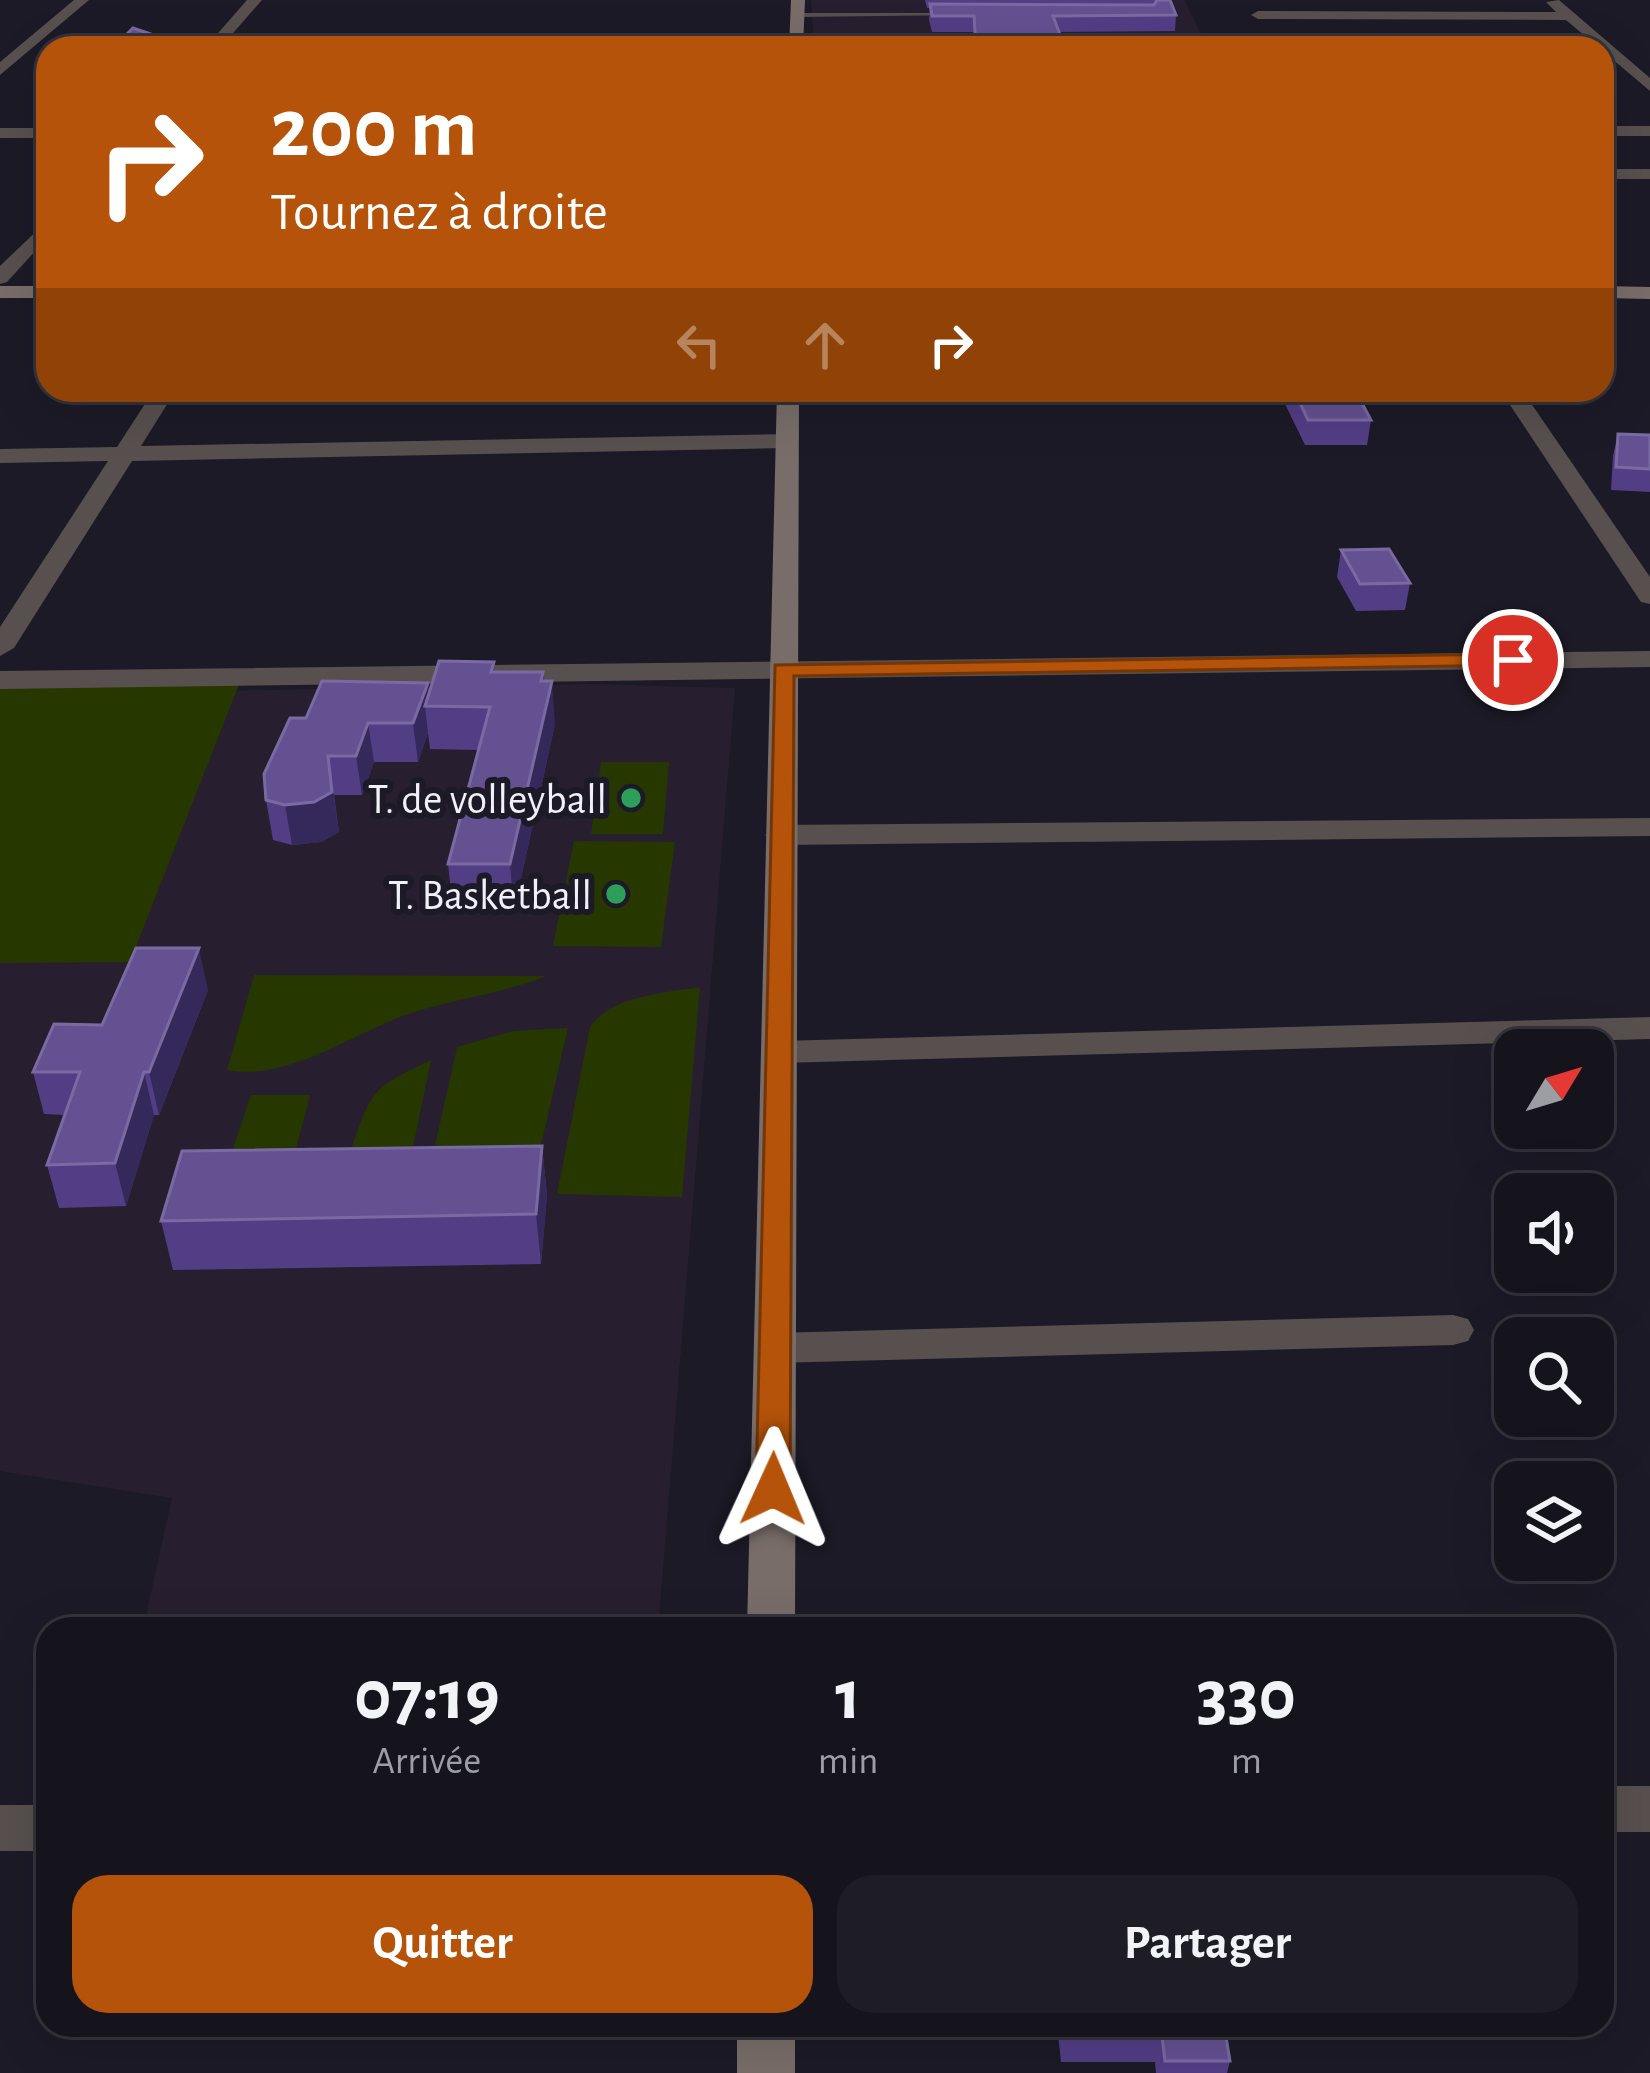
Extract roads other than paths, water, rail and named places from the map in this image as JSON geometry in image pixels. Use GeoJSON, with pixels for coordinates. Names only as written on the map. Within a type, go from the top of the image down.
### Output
{"type":"FeatureCollection","features":[{"type":"Feature","properties":{"kind":"main road"},"geometry":{"type":"LineString","coordinates":[[0,292],[36,292]]}},
{"type":"Feature","properties":{"kind":"main road"},"geometry":{"type":"LineString","coordinates":[[1614,292],[1650,292]]}},
{"type":"Feature","properties":{"kind":"main road"},"geometry":{"type":"LineString","coordinates":[[771,1617],[788,402]]}},
{"type":"Feature","properties":{"kind":"main road"},"geometry":{"type":"LineString","coordinates":[[766,2037],[766,2073]]}},
{"type":"Feature","properties":{"kind":"street"},"geometry":{"type":"LineString","coordinates":[[40,36],[82,0]]}},
{"type":"Feature","properties":{"kind":"street"},"geometry":{"type":"LineString","coordinates":[[223,36],[255,0]]}},
{"type":"Feature","properties":{"kind":"street"},"geometry":{"type":"LineString","coordinates":[[1248,0],[1269,32]]}},
{"type":"Feature","properties":{"kind":"street"},"geometry":{"type":"LineString","coordinates":[[1550,0],[1592,36]]}},
{"type":"Feature","properties":{"kind":"street"},"geometry":{"type":"LineString","coordinates":[[1258,15],[1568,16]]}},
{"type":"Feature","properties":{"kind":"street"},"geometry":{"type":"LineString","coordinates":[[0,70],[36,39]]}},
{"type":"Feature","properties":{"kind":"street"},"geometry":{"type":"LineString","coordinates":[[0,51],[36,51]]}},
{"type":"Feature","properties":{"kind":"street"},"geometry":{"type":"LineString","coordinates":[[1614,54],[1647,82]]}},
{"type":"Feature","properties":{"kind":"street"},"geometry":{"type":"LineString","coordinates":[[1622,80],[1647,82]]}},
{"type":"Feature","properties":{"kind":"street"},"geometry":{"type":"LineString","coordinates":[[1614,131],[1650,130]]}},
{"type":"Feature","properties":{"kind":"street"},"geometry":{"type":"LineString","coordinates":[[0,133],[36,133]]}},
{"type":"Feature","properties":{"kind":"street"},"geometry":{"type":"LineString","coordinates":[[1614,174],[1650,174]]}},
{"type":"Feature","properties":{"kind":"street"},"geometry":{"type":"LineString","coordinates":[[0,278],[36,239]]}},
{"type":"Feature","properties":{"kind":"street"},"geometry":{"type":"LineString","coordinates":[[0,648],[157,402]]}},
{"type":"Feature","properties":{"kind":"street"},"geometry":{"type":"LineString","coordinates":[[1519,402],[1650,596]]}},
{"type":"Feature","properties":{"kind":"street"},"geometry":{"type":"LineString","coordinates":[[0,456],[786,441]]}},
{"type":"Feature","properties":{"kind":"street"},"geometry":{"type":"LineString","coordinates":[[0,680],[1650,659]]}},
{"type":"Feature","properties":{"kind":"street"},"geometry":{"type":"LineString","coordinates":[[781,835],[1650,827]]}},
{"type":"Feature","properties":{"kind":"street"},"geometry":{"type":"LineString","coordinates":[[780,1052],[1650,1028]]}},
{"type":"Feature","properties":{"kind":"street"},"geometry":{"type":"LineString","coordinates":[[775,1348],[1454,1330]]}},
{"type":"Feature","properties":{"kind":"street"},"geometry":{"type":"LineString","coordinates":[[1614,1809],[1650,1809]]}},
{"type":"Feature","properties":{"kind":"street"},"geometry":{"type":"LineString","coordinates":[[0,1828],[36,1828]]}},
{"type":"Feature","properties":{"kind":"lane"},"geometry":{"type":"LineString","coordinates":[[797,8],[962,15]]}},
{"type":"Feature","properties":{"kind":"place","name":"T. de volleyball"},"geometry":{"type":"Point","coordinates":[631,798]}},
{"type":"Feature","properties":{"kind":"place","name":"T. Basketball"},"geometry":{"type":"Point","coordinates":[616,894]}}]}
